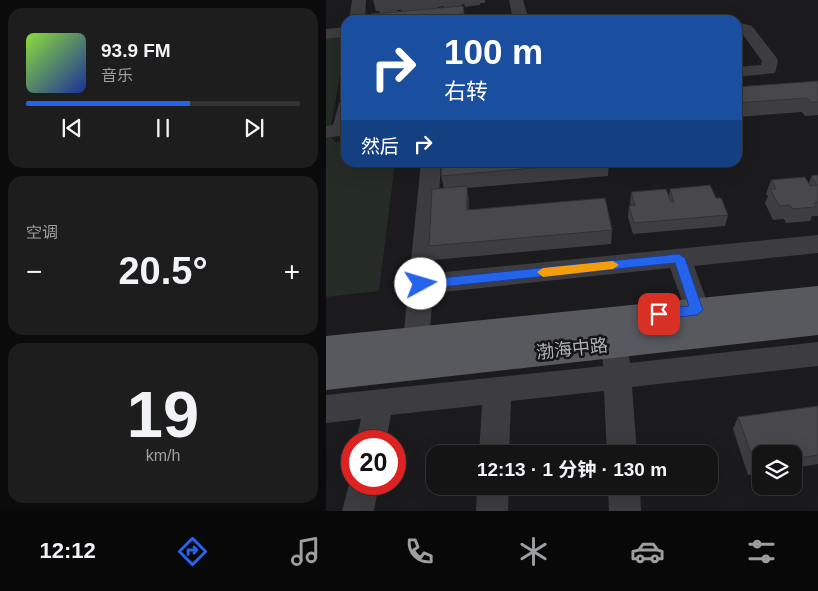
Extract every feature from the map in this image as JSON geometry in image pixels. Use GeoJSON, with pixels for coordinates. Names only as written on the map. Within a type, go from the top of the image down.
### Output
{"type":"FeatureCollection","features":[{"type":"Feature","properties":{"kind":"main road","name":"渤海中路"},"geometry":{"type":"LineString","coordinates":[[326,349],[818,298]]}},
{"type":"Feature","properties":{"kind":"main road","name":"渤海中路"},"geometry":{"type":"LineString","coordinates":[[326,376],[818,322]]}},
{"type":"Feature","properties":{"kind":"street"},"geometry":{"type":"LineString","coordinates":[[358,15],[359,0]]}},
{"type":"Feature","properties":{"kind":"street"},"geometry":{"type":"LineString","coordinates":[[516,0],[520,15]]}},
{"type":"Feature","properties":{"kind":"street"},"geometry":{"type":"LineString","coordinates":[[742,28],[746,29],[770,62],[769,69],[742,72]]}},
{"type":"Feature","properties":{"kind":"street"},"geometry":{"type":"LineString","coordinates":[[326,34],[341,32]]}},
{"type":"Feature","properties":{"kind":"street"},"geometry":{"type":"LineString","coordinates":[[326,132],[341,130]]}},
{"type":"Feature","properties":{"kind":"street"},"geometry":{"type":"LineString","coordinates":[[416,340],[431,167]]}},
{"type":"Feature","properties":{"kind":"street"},"geometry":{"type":"LineString","coordinates":[[421,284],[818,244]]}},
{"type":"Feature","properties":{"kind":"street"},"geometry":{"type":"LineString","coordinates":[[679,258],[697,310]]}},
{"type":"Feature","properties":{"kind":"street"},"geometry":{"type":"LineString","coordinates":[[615,344],[621,445]]}},
{"type":"Feature","properties":{"kind":"street"},"geometry":{"type":"LineString","coordinates":[[326,409],[818,354]]}},
{"type":"Feature","properties":{"kind":"street"},"geometry":{"type":"LineString","coordinates":[[494,445],[497,390]]}},
{"type":"Feature","properties":{"kind":"street"},"geometry":{"type":"LineString","coordinates":[[373,430],[379,403]]}},
{"type":"Feature","properties":{"kind":"street"},"geometry":{"type":"LineString","coordinates":[[358,511],[361,495]]}},
{"type":"Feature","properties":{"kind":"street"},"geometry":{"type":"LineString","coordinates":[[492,511],[493,495]]}},
{"type":"Feature","properties":{"kind":"street"},"geometry":{"type":"LineString","coordinates":[[624,495],[625,511]]}},
{"type":"Feature","properties":{"kind":"shaded area"},"geometry":{"type":"Polygon","coordinates":[[[341,38],[341,70],[329,135],[335,142],[341,141],[341,167],[394,167],[379,291],[326,297],[326,39],[341,38]]]}},
{"type":"Feature","properties":{"kind":"building"},"geometry":{"type":"Polygon","coordinates":[[[463,6],[464,14],[371,15],[463,6]]]}},
{"type":"Feature","properties":{"kind":"building"},"geometry":{"type":"Polygon","coordinates":[[[818,81],[818,102],[810,102],[807,98],[742,103],[742,87],[818,81]]]}},
{"type":"Feature","properties":{"kind":"building"},"geometry":{"type":"Polygon","coordinates":[[[442,167],[544,167],[441,176],[442,167]]]}},
{"type":"Feature","properties":{"kind":"building"},"geometry":{"type":"Polygon","coordinates":[[[818,175],[818,202],[814,203],[816,207],[792,209],[790,205],[779,206],[770,189],[776,189],[771,180],[805,177],[810,186],[817,185],[811,176],[818,175]]]}},
{"type":"Feature","properties":{"kind":"building"},"geometry":{"type":"Polygon","coordinates":[[[710,185],[716,198],[721,198],[728,215],[634,223],[629,206],[635,205],[631,192],[666,189],[671,202],[674,202],[670,189],[710,185]]]}},
{"type":"Feature","properties":{"kind":"building"},"geometry":{"type":"Polygon","coordinates":[[[467,186],[467,210],[605,198],[612,230],[429,246],[432,189],[467,186]]]}},
{"type":"Feature","properties":{"kind":"building"},"geometry":{"type":"Polygon","coordinates":[[[818,406],[818,455],[802,458],[802,445],[752,445],[752,456],[738,417],[818,406]]]}},
{"type":"Feature","properties":{"kind":"slow traffic"},"geometry":{"type":"LineString","coordinates":[[543,272],[613,265]]}},
{"type":"Feature","properties":{"kind":"route"},"geometry":{"type":"LineString","coordinates":[[421,284],[679,258],[697,310],[659,314]]}}]}
